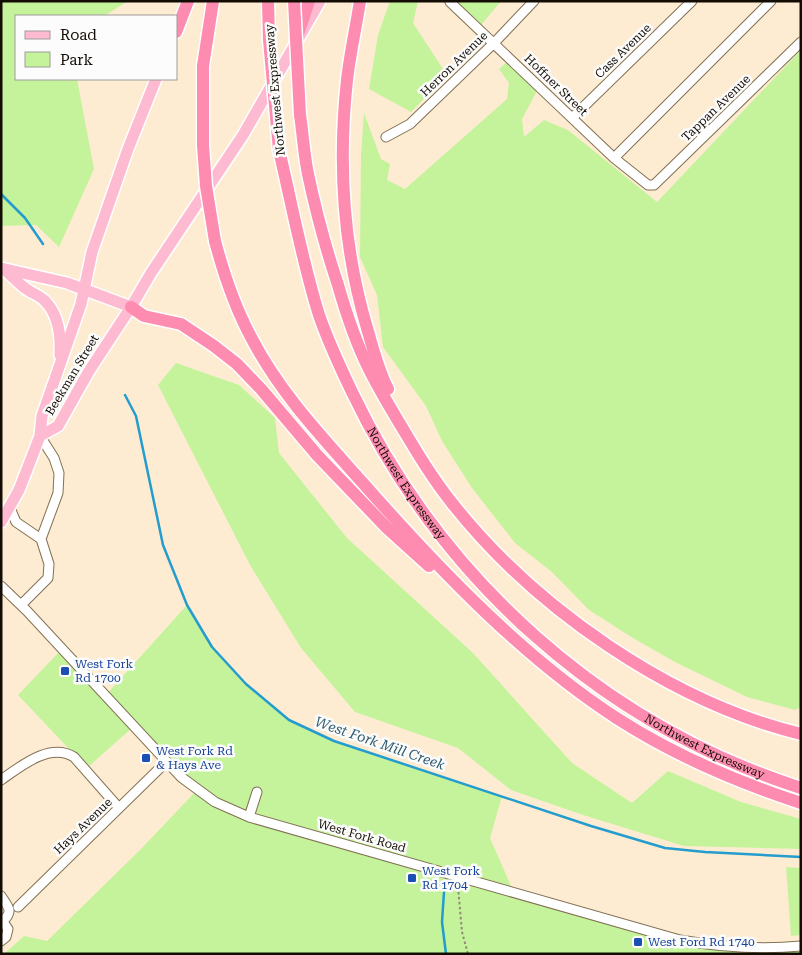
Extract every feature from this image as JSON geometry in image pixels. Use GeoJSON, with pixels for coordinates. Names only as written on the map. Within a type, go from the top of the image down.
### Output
{"type":"FeatureCollection","features":[{"type":"Feature","properties":{"kind":"highway"},"geometry":{"type":"LineString","coordinates":[[178,27],[188,1]]}},
{"type":"Feature","properties":{"kind":"highway"},"geometry":{"type":"LineString","coordinates":[[214,1],[203,66],[203,146],[206,186],[215,241],[224,275],[252,340],[274,376],[302,414],[374,496],[469,596],[560,679],[617,718],[672,750],[726,775],[801,803]]}},
{"type":"Feature","properties":{"kind":"highway","name":"Northwest Expressway"},"geometry":{"type":"LineString","coordinates":[[268,1],[269,40],[279,150],[302,255],[320,317],[346,380],[385,457],[410,496],[455,556],[480,584],[572,668],[658,726],[694,744],[801,788]]}},
{"type":"Feature","properties":{"kind":"highway","name":"Northwest Expressway"},"geometry":{"type":"LineString","coordinates":[[294,1],[300,115],[308,173],[327,250],[347,316],[368,368],[421,459],[451,502],[492,548],[534,589],[575,622],[614,649],[701,698],[750,718],[801,734]]}},
{"type":"Feature","properties":{"kind":"highway"},"geometry":{"type":"LineString","coordinates":[[293,50],[310,1]]}},
{"type":"Feature","properties":{"kind":"highway"},"geometry":{"type":"LineString","coordinates":[[360,2],[347,79],[344,116],[342,159],[344,215],[356,292],[377,362],[386,387],[400,412],[421,459]]}},
{"type":"Feature","properties":{"kind":"highway"},"geometry":{"type":"LineString","coordinates":[[131,307],[144,316],[181,324],[237,364],[262,389],[317,454],[387,528],[448,582],[469,596]]}},
{"type":"Feature","properties":{"kind":"main road"},"geometry":{"type":"LineString","coordinates":[[178,29],[194,1]]}},
{"type":"Feature","properties":{"kind":"main road","name":"Beekman Street"},"geometry":{"type":"LineString","coordinates":[[40,436],[58,426],[151,273],[243,135],[320,1]]}},
{"type":"Feature","properties":{"kind":"main road","name":"Beekman Street"},"geometry":{"type":"LineString","coordinates":[[40,436],[42,416],[85,289],[92,252],[128,149],[156,80]]}},
{"type":"Feature","properties":{"kind":"main road"},"geometry":{"type":"LineString","coordinates":[[3,268],[66,283],[131,307]]}},
{"type":"Feature","properties":{"kind":"main road"},"geometry":{"type":"LineString","coordinates":[[3,268],[25,289],[45,301],[54,314],[60,331],[59,370]]}},
{"type":"Feature","properties":{"kind":"main road"},"geometry":{"type":"LineString","coordinates":[[1,522],[5,511],[19,490],[40,436]]}},
{"type":"Feature","properties":{"kind":"street","name":"Herron Avenue"},"geometry":{"type":"LineString","coordinates":[[386,137],[410,124],[494,43],[534,1]]}},
{"type":"Feature","properties":{"kind":"street","name":"Cass Avenue"},"geometry":{"type":"LineString","coordinates":[[572,118],[692,1]]}},
{"type":"Feature","properties":{"kind":"street"},"geometry":{"type":"LineString","coordinates":[[614,158],[771,1]]}},
{"type":"Feature","properties":{"kind":"street","name":"Hoffner Street"},"geometry":{"type":"LineString","coordinates":[[450,2],[614,158],[646,184]]}},
{"type":"Feature","properties":{"kind":"street","name":"Tappan Avenue"},"geometry":{"type":"LineString","coordinates":[[646,184],[654,185],[801,42]]}},
{"type":"Feature","properties":{"kind":"street"},"geometry":{"type":"LineString","coordinates":[[21,605],[48,578],[49,564],[41,539],[58,493],[58,473],[54,458],[40,436]]}},
{"type":"Feature","properties":{"kind":"street"},"geometry":{"type":"LineString","coordinates":[[5,511],[16,522],[41,539]]}},
{"type":"Feature","properties":{"kind":"street","name":"West Fork Road"},"geometry":{"type":"LineString","coordinates":[[1,586],[21,605],[166,762],[197,790],[221,805],[249,817],[680,940],[739,948],[801,946]]}},
{"type":"Feature","properties":{"kind":"street"},"geometry":{"type":"LineString","coordinates":[[1,780],[35,759],[60,751],[74,758],[119,808]]}},
{"type":"Feature","properties":{"kind":"street","name":"Hays Avenue"},"geometry":{"type":"LineString","coordinates":[[18,907],[166,762]]}},
{"type":"Feature","properties":{"kind":"street"},"geometry":{"type":"LineString","coordinates":[[249,817],[257,792]]}},
{"type":"Feature","properties":{"kind":"street"},"geometry":{"type":"LineString","coordinates":[[1,896],[10,912],[10,916],[2,920],[7,926],[8,932],[1,941]]}},
{"type":"Feature","properties":{"kind":"path"},"geometry":{"type":"LineString","coordinates":[[458,887],[462,932],[468,954]]}},
{"type":"Feature","properties":{"kind":"green space"},"geometry":{"type":"Polygon","coordinates":[[[1,1],[128,1],[106,15],[15,15],[15,80],[77,80],[94,169],[59,247],[36,225],[1,226],[1,1]]]}},
{"type":"Feature","properties":{"kind":"green space"},"geometry":{"type":"Polygon","coordinates":[[[390,1],[418,1],[413,23],[447,75],[411,112],[369,89],[378,35],[390,1]]]}},
{"type":"Feature","properties":{"kind":"green space"},"geometry":{"type":"Polygon","coordinates":[[[452,1],[501,1],[481,25],[452,1]]]}},
{"type":"Feature","properties":{"kind":"green space"},"geometry":{"type":"Polygon","coordinates":[[[801,50],[801,707],[795,710],[747,697],[675,662],[633,638],[589,610],[552,572],[515,543],[472,488],[442,441],[426,406],[383,347],[377,295],[360,257],[361,155],[364,113],[381,159],[390,164],[387,180],[405,189],[507,99],[509,83],[499,69],[507,62],[537,91],[522,119],[524,137],[544,120],[568,130],[657,202],[801,50]]]}},
{"type":"Feature","properties":{"kind":"green space"},"geometry":{"type":"Polygon","coordinates":[[[176,363],[239,385],[275,418],[279,453],[347,538],[473,653],[572,763],[632,803],[668,771],[741,802],[801,819],[801,849],[684,846],[583,815],[511,790],[458,748],[355,712],[301,648],[250,565],[158,385],[176,363]]]}},
{"type":"Feature","properties":{"kind":"green space"},"geometry":{"type":"Polygon","coordinates":[[[187,605],[212,647],[246,684],[289,720],[334,741],[502,796],[490,838],[514,893],[680,940],[801,946],[801,954],[4,954],[24,936],[47,941],[141,849],[197,790],[133,727],[87,768],[18,695],[61,650],[105,696],[187,605]]]}},
{"type":"Feature","properties":{"kind":"green space"},"geometry":{"type":"Polygon","coordinates":[[[786,867],[801,868],[801,935],[791,936],[786,867]]]}},
{"type":"Feature","properties":{"kind":"waterway","name":"West Fork Mill Creek"},"geometry":{"type":"LineString","coordinates":[[1,194],[25,218],[43,244]]}},
{"type":"Feature","properties":{"kind":"waterway","name":"West Fork Mill Creek"},"geometry":{"type":"LineString","coordinates":[[125,395],[136,416],[163,545],[187,605],[212,647],[246,684],[289,720],[334,741],[591,826],[665,848],[801,857]]}},
{"type":"Feature","properties":{"kind":"waterway"},"geometry":{"type":"LineString","coordinates":[[444,892],[442,922],[446,954]]}},
{"type":"Feature","properties":{"kind":"place","name":"West Fork Rd 1700"},"geometry":{"type":"Point","coordinates":[65,671]}},
{"type":"Feature","properties":{"kind":"place","name":"West Fork Rd & Hays Ave"},"geometry":{"type":"Point","coordinates":[146,758]}},
{"type":"Feature","properties":{"kind":"place","name":"West Fork Rd 1704"},"geometry":{"type":"Point","coordinates":[412,878]}},
{"type":"Feature","properties":{"kind":"place","name":"West Ford Rd 1740"},"geometry":{"type":"Point","coordinates":[638,942]}}]}
